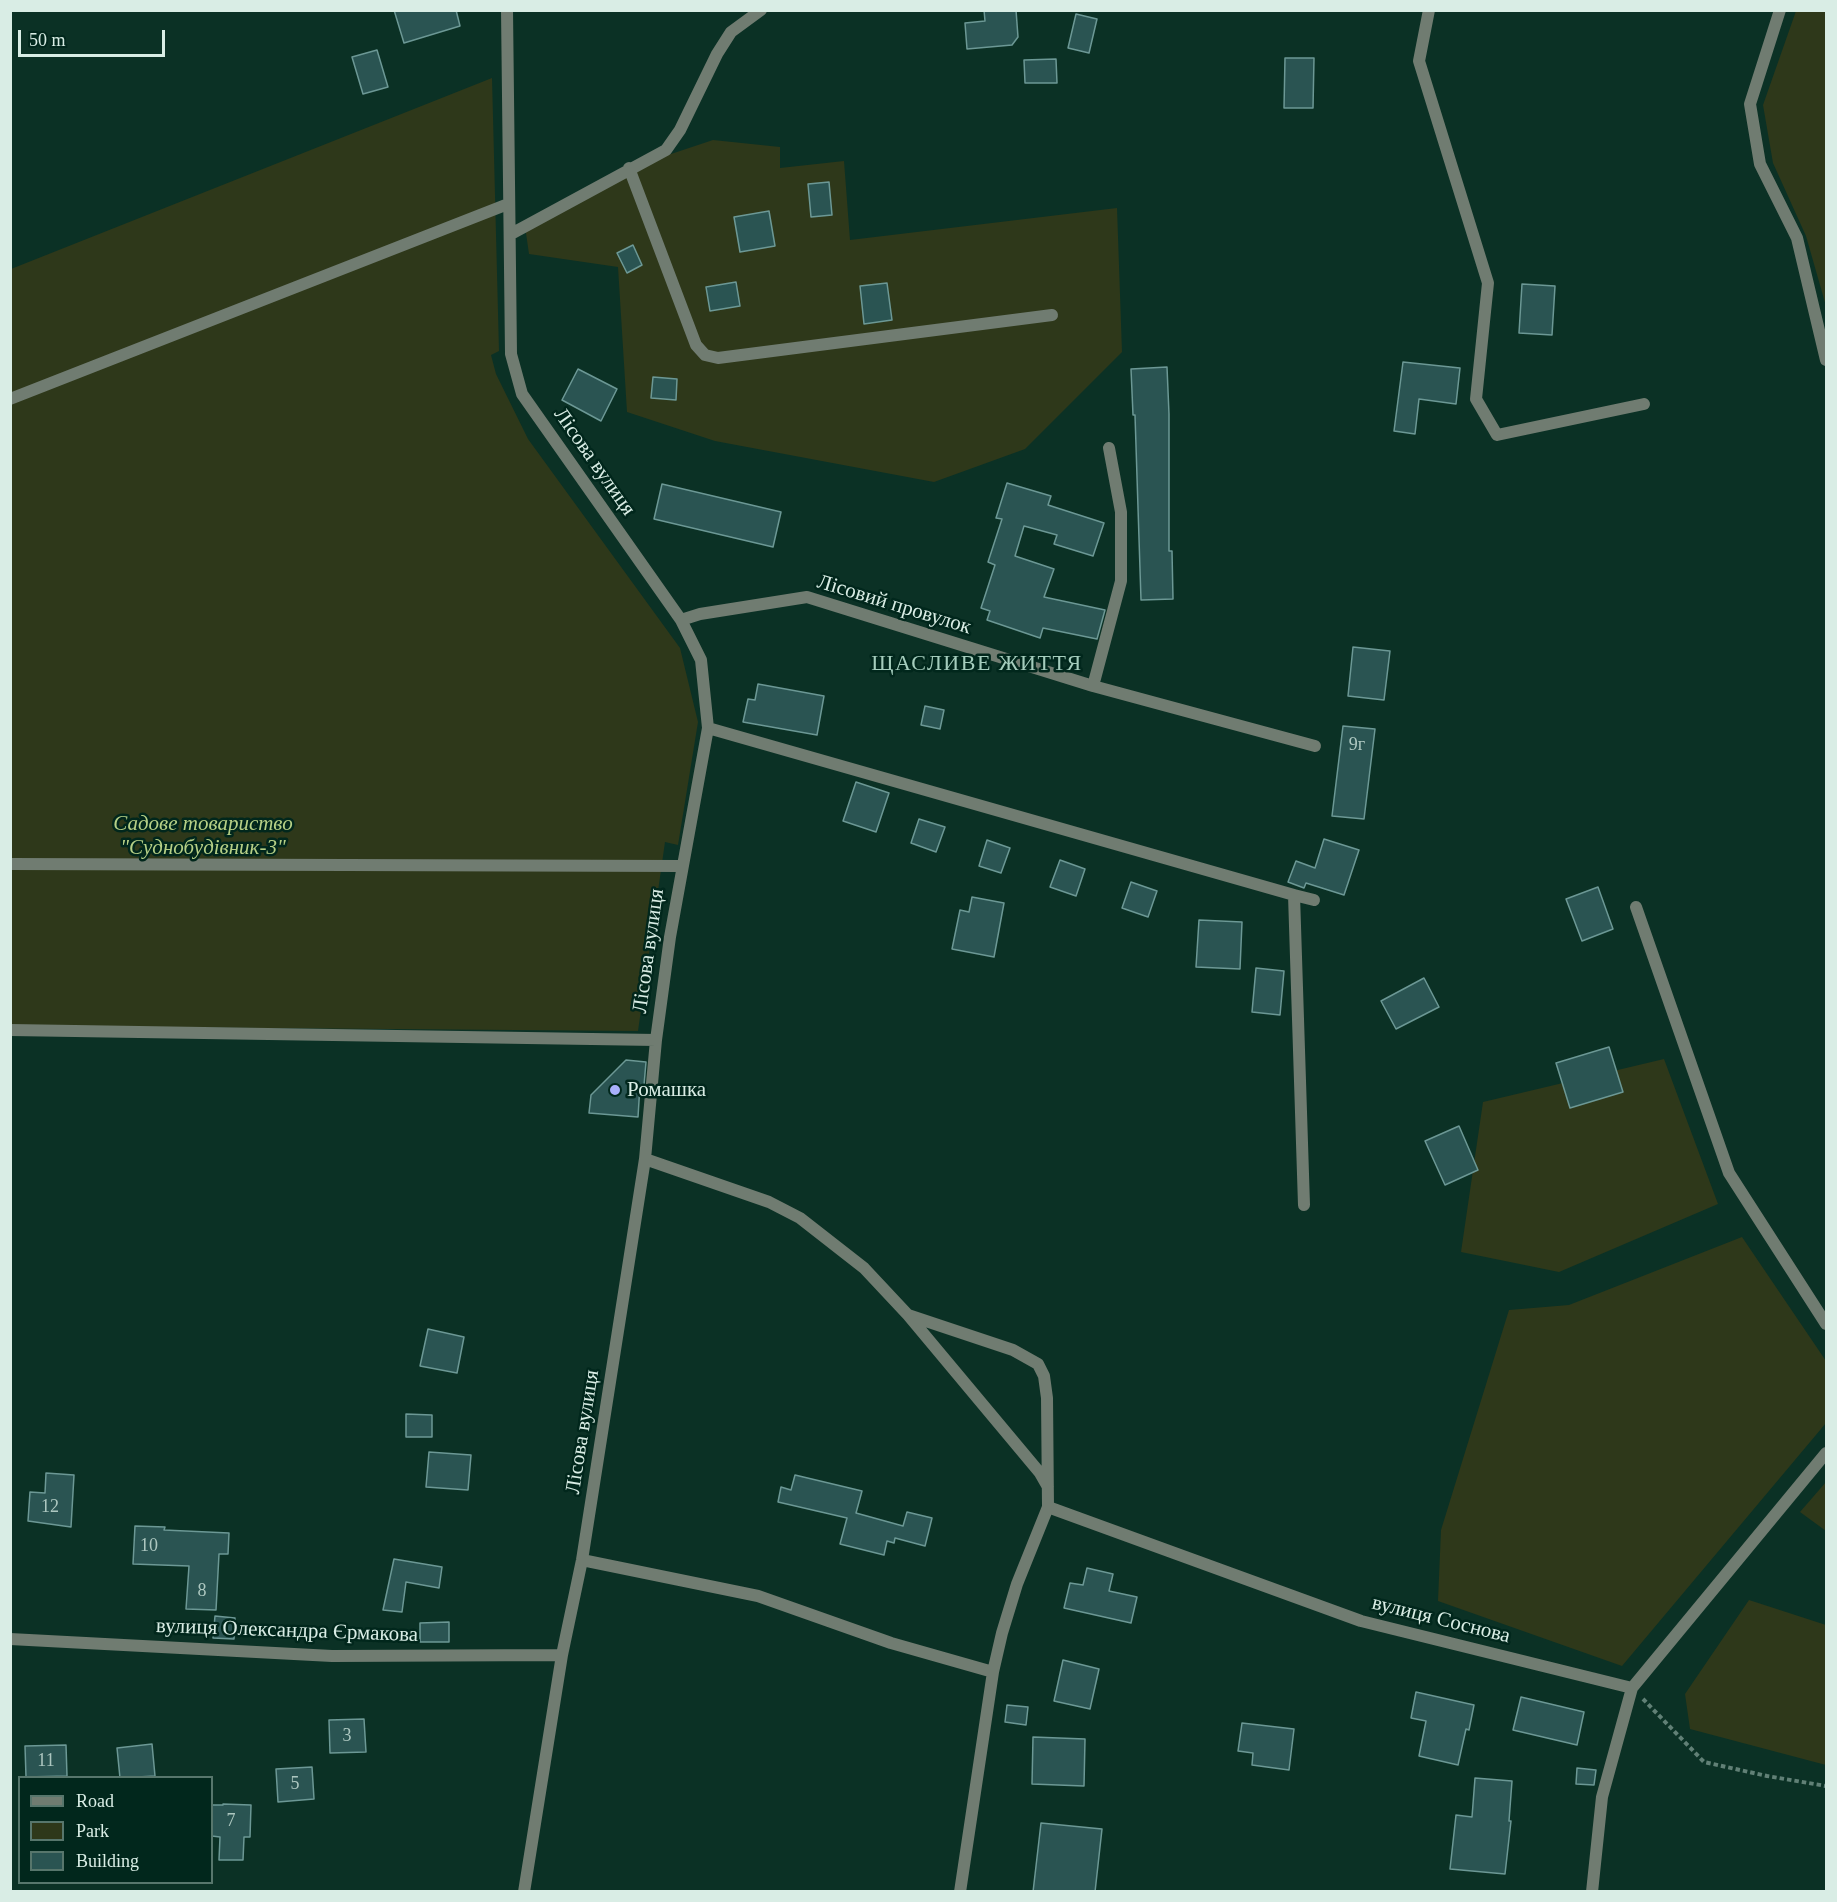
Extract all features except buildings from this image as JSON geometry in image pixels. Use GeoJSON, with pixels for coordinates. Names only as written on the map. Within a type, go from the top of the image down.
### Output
{"type":"FeatureCollection","features":[{"type":"Feature","properties":{"kind":"street","name":"Лісова вулиця"},"geometry":{"type":"LineString","coordinates":[[507,10],[510,354],[522,394],[681,620],[702,660],[708,728],[670,937],[656,1040],[645,1159],[582,1560],[562,1655],[524,1892]]}},
{"type":"Feature","properties":{"kind":"street"},"geometry":{"type":"LineString","coordinates":[[510,234],[666,150],[680,130],[717,54],[731,32],[761,10]]}},
{"type":"Feature","properties":{"kind":"street"},"geometry":{"type":"LineString","coordinates":[[1429,10],[1419,61],[1488,283],[1476,399],[1497,435],[1644,404]]}},
{"type":"Feature","properties":{"kind":"street"},"geometry":{"type":"LineString","coordinates":[[1780,10],[1750,104],[1760,164],[1797,238],[1827,360]]}},
{"type":"Feature","properties":{"kind":"street"},"geometry":{"type":"LineString","coordinates":[[629,168],[696,345],[705,355],[718,358],[1052,315]]}},
{"type":"Feature","properties":{"kind":"street"},"geometry":{"type":"LineString","coordinates":[[10,399],[508,204]]}},
{"type":"Feature","properties":{"kind":"street"},"geometry":{"type":"LineString","coordinates":[[1093,686],[1121,581],[1121,512],[1110,448]]}},
{"type":"Feature","properties":{"kind":"street","name":"Лісовий провулок"},"geometry":{"type":"LineString","coordinates":[[681,620],[700,614],[807,597],[1093,686],[1315,746]]}},
{"type":"Feature","properties":{"kind":"street"},"geometry":{"type":"LineString","coordinates":[[708,728],[1314,900]]}},
{"type":"Feature","properties":{"kind":"street"},"geometry":{"type":"LineString","coordinates":[[10,864],[682,867]]}},
{"type":"Feature","properties":{"kind":"street"},"geometry":{"type":"LineString","coordinates":[[1294,895],[1304,1205]]}},
{"type":"Feature","properties":{"kind":"street"},"geometry":{"type":"LineString","coordinates":[[1636,907],[1729,1173],[1827,1324]]}},
{"type":"Feature","properties":{"kind":"street"},"geometry":{"type":"LineString","coordinates":[[10,1030],[656,1040]]}},
{"type":"Feature","properties":{"kind":"street"},"geometry":{"type":"LineString","coordinates":[[645,1159],[769,1202],[800,1218],[864,1268],[908,1315],[1040,1473],[1049,1488]]}},
{"type":"Feature","properties":{"kind":"street"},"geometry":{"type":"LineString","coordinates":[[908,1315],[1014,1350],[1038,1364],[1044,1376],[1047,1398],[1048,1507],[1017,1584],[993,1672],[960,1892]]}},
{"type":"Feature","properties":{"kind":"street"},"geometry":{"type":"LineString","coordinates":[[1592,1892],[1602,1797],[1632,1688],[1827,1453]]}},
{"type":"Feature","properties":{"kind":"street","name":"вулиця Соснова"},"geometry":{"type":"LineString","coordinates":[[1048,1507],[1362,1621],[1632,1688]]}},
{"type":"Feature","properties":{"kind":"street"},"geometry":{"type":"LineString","coordinates":[[582,1560],[758,1596],[891,1643],[993,1672]]}},
{"type":"Feature","properties":{"kind":"street","name":"вулиця Олександра Єрмакова"},"geometry":{"type":"LineString","coordinates":[[10,1640],[332,1656],[562,1655]]}},
{"type":"Feature","properties":{"kind":"path"},"geometry":{"type":"LineString","coordinates":[[1632,1688],[1704,1762],[1827,1786]]}},
{"type":"Feature","properties":{"kind":"green space"},"geometry":{"type":"Polygon","coordinates":[[[1796,11],[1826,11],[1826,306],[1806,236],[1773,163],[1763,105],[1796,11]]]}},
{"type":"Feature","properties":{"kind":"green space","name":"Садове товариство \"Суднобудівник-3\""},"geometry":{"type":"Polygon","coordinates":[[[492,78],[499,351],[491,355],[496,374],[528,439],[680,648],[698,722],[678,845],[665,842],[638,1031],[11,1026],[11,269],[492,78]]]}},
{"type":"Feature","properties":{"kind":"green space"},"geometry":{"type":"Polygon","coordinates":[[[713,140],[780,147],[780,168],[844,161],[850,240],[1117,208],[1122,352],[1025,449],[934,482],[715,441],[627,412],[618,267],[529,254],[525,226],[629,168],[713,140]]]}},
{"type":"Feature","properties":{"kind":"green space"},"geometry":{"type":"Polygon","coordinates":[[[1664,1059],[1718,1204],[1559,1272],[1461,1252],[1483,1102],[1664,1059]]]}},
{"type":"Feature","properties":{"kind":"green space"},"geometry":{"type":"Polygon","coordinates":[[[1742,1237],[1826,1361],[1826,1423],[1622,1666],[1438,1601],[1441,1530],[1509,1310],[1569,1305],[1742,1237]]]}},
{"type":"Feature","properties":{"kind":"green space"},"geometry":{"type":"Polygon","coordinates":[[[1826,1482],[1826,1531],[1800,1512],[1826,1482]]]}},
{"type":"Feature","properties":{"kind":"green space"},"geometry":{"type":"Polygon","coordinates":[[[1749,1600],[1826,1625],[1826,1765],[1690,1729],[1685,1694],[1749,1600]]]}},
{"type":"Feature","properties":{"kind":"place","name":"Ромашка"},"geometry":{"type":"Point","coordinates":[615,1090]}},
{"type":"Feature","properties":{"kind":"district","name":"ЩАСЛИВЕ ЖИТТЯ"},"geometry":{"type":"Point","coordinates":[977,664]}}]}
